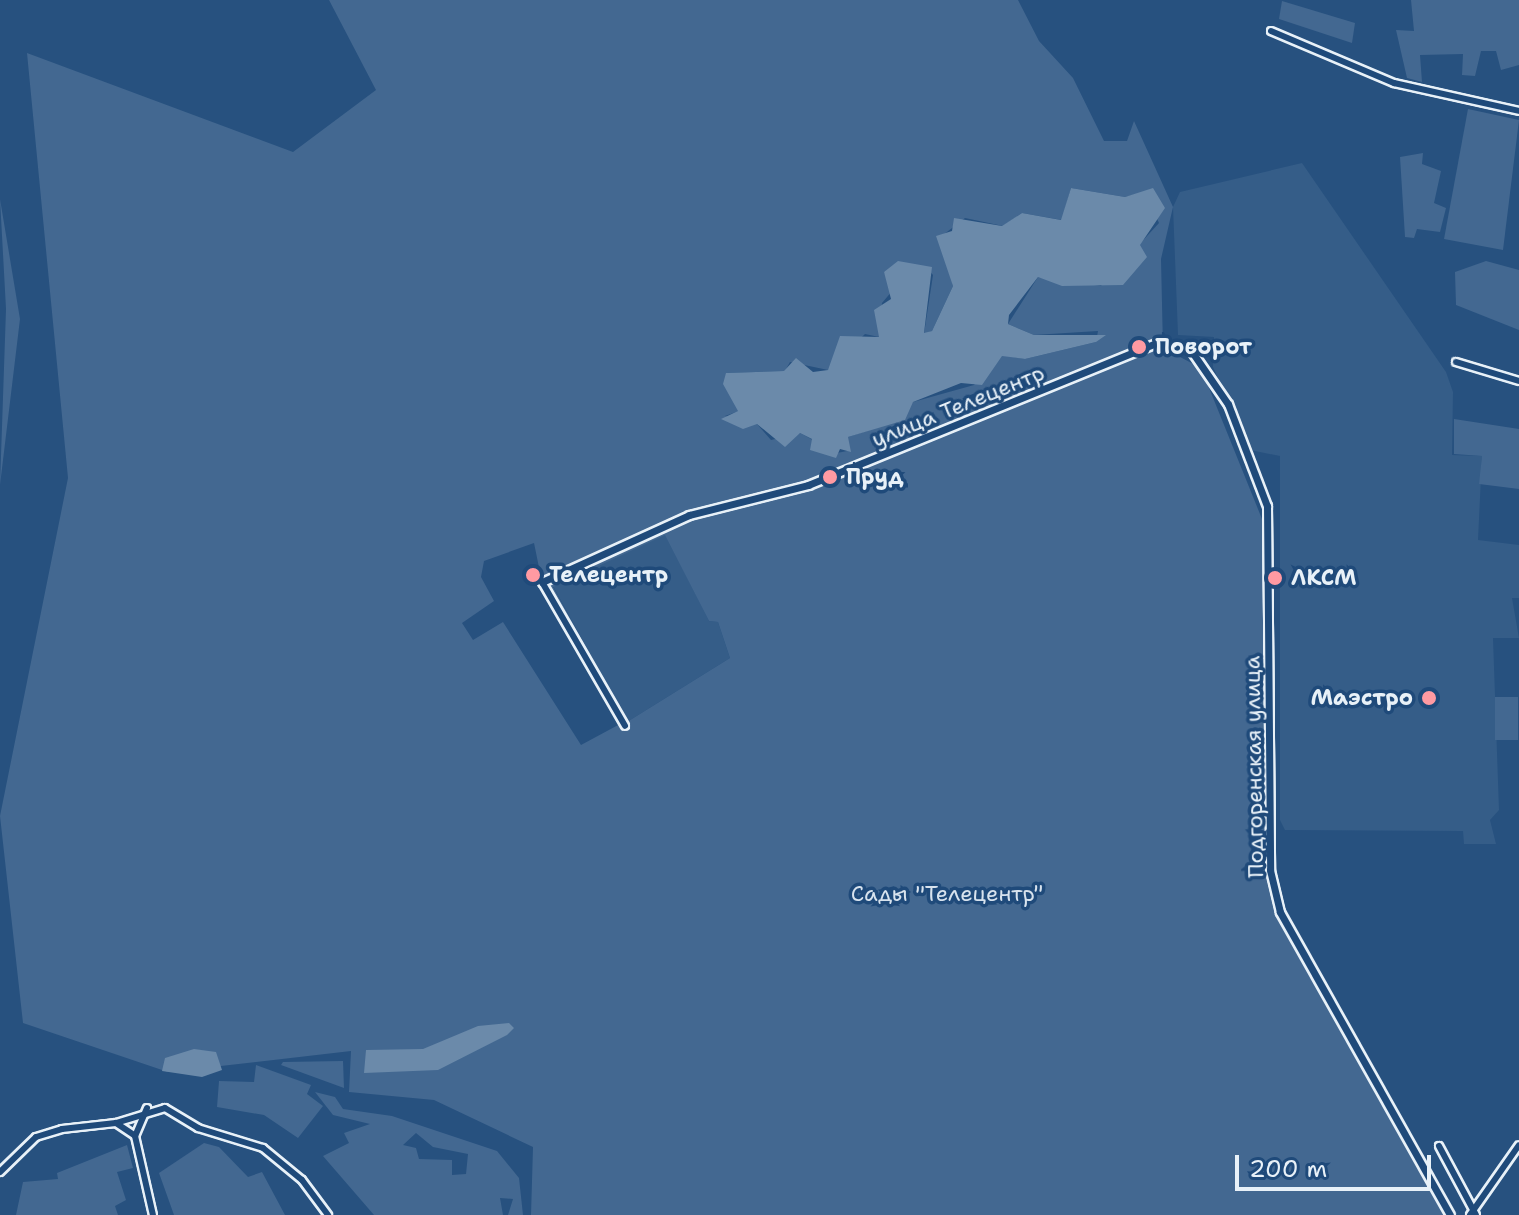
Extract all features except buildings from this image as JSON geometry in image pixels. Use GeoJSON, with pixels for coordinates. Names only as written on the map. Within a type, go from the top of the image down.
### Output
{"type":"FeatureCollection","features":[{"type":"Feature","properties":{"kind":"street"},"geometry":{"type":"LineString","coordinates":[[1271,31],[1394,83],[1519,111]]}},
{"type":"Feature","properties":{"kind":"street","name":"Подгоренская улица"},"geometry":{"type":"LineString","coordinates":[[1137,351],[1170,342],[1205,364],[1267,506],[1276,899],[1450,1215]]}},
{"type":"Feature","properties":{"kind":"street","name":"улица Телецентр"},"geometry":{"type":"LineString","coordinates":[[625,726],[542,582],[689,515],[808,485],[1137,351]]}},
{"type":"Feature","properties":{"kind":"street"},"geometry":{"type":"LineString","coordinates":[[1456,362],[1519,381]]}},
{"type":"Feature","properties":{"kind":"street"},"geometry":{"type":"LineString","coordinates":[[147,1108],[135,1136],[153,1215]]}},
{"type":"Feature","properties":{"kind":"street"},"geometry":{"type":"LineString","coordinates":[[0,1172],[36,1137],[116,1123],[147,1108],[165,1108],[198,1128],[263,1148],[302,1180],[328,1215]]}},
{"type":"Feature","properties":{"kind":"street"},"geometry":{"type":"LineString","coordinates":[[116,1123],[135,1136]]}},
{"type":"Feature","properties":{"kind":"street"},"geometry":{"type":"LineString","coordinates":[[1439,1146],[1473,1214],[1519,1145]]}},
{"type":"Feature","properties":{"kind":"shaded area"},"geometry":{"type":"Polygon","coordinates":[[[1302,163],[1446,372],[1453,392],[1452,455],[1482,456],[1478,540],[1519,545],[1519,598],[1512,598],[1519,638],[1493,638],[1499,810],[1490,820],[1496,844],[1464,844],[1463,831],[1285,830],[1280,820],[1280,456],[1250,450],[1213,367],[1214,337],[1178,335],[1173,207],[1180,192],[1302,163]]]}},
{"type":"Feature","properties":{"kind":"shaded area"},"geometry":{"type":"Polygon","coordinates":[[[1071,188],[1125,197],[1153,188],[1165,208],[1140,245],[1147,257],[1123,285],[1062,286],[1038,277],[1009,315],[1008,324],[1034,335],[1106,335],[1096,342],[1025,359],[1002,356],[982,385],[961,383],[913,402],[905,420],[848,437],[851,452],[840,449],[836,458],[810,450],[812,439],[800,433],[785,447],[757,424],[743,429],[721,419],[738,411],[723,384],[726,373],[784,371],[796,358],[813,372],[828,370],[840,336],[879,337],[874,310],[891,299],[884,272],[898,261],[932,267],[924,333],[932,331],[953,286],[936,236],[952,231],[954,218],[1002,226],[1022,213],[1061,220],[1071,188]]]}},
{"type":"Feature","properties":{"kind":"shaded area","name":"Телецентр"},"geometry":{"type":"Polygon","coordinates":[[[666,534],[709,621],[718,622],[730,658],[627,722],[553,586],[666,534]]]}},
{"type":"Feature","properties":{"kind":"shaded area"},"geometry":{"type":"Polygon","coordinates":[[[509,1023],[514,1028],[507,1035],[438,1070],[364,1073],[366,1050],[423,1049],[478,1026],[509,1023]]]}},
{"type":"Feature","properties":{"kind":"shaded area"},"geometry":{"type":"Polygon","coordinates":[[[194,1049],[216,1052],[222,1070],[202,1077],[162,1071],[165,1058],[194,1049]]]}},
{"type":"Feature","properties":{"kind":"green space","name":"Сады \"Телецентр\""},"geometry":{"type":"Polygon","coordinates":[[[329,0],[1018,0],[1039,41],[1073,78],[1104,141],[1127,141],[1134,121],[1173,207],[1161,259],[1163,348],[1201,368],[1262,519],[1265,861],[1275,913],[1445,1215],[531,1215],[533,1147],[434,1100],[349,1092],[351,1051],[168,1072],[23,1023],[0,816],[68,478],[27,53],[293,152],[376,90],[329,0]],[[1071,188],[1062,220],[1022,213],[1003,226],[965,218],[943,235],[953,286],[932,331],[924,334],[933,275],[925,266],[884,272],[893,290],[882,303],[879,337],[865,334],[828,370],[790,362],[785,371],[726,373],[739,411],[725,416],[757,424],[771,440],[800,433],[837,453],[847,451],[848,437],[888,424],[913,402],[974,385],[1002,355],[1025,359],[1096,342],[1098,331],[1034,335],[1008,324],[1038,277],[1101,286],[1159,223],[1145,192],[1125,197],[1071,188]],[[665,535],[553,587],[627,722],[730,658],[718,622],[709,621],[665,535]],[[534,543],[484,561],[481,577],[494,601],[462,623],[473,640],[503,622],[581,745],[620,724],[544,592],[534,543]]]}},
{"type":"Feature","properties":{"kind":"green space"},"geometry":{"type":"Polygon","coordinates":[[[1411,0],[1519,0],[1519,65],[1501,70],[1496,51],[1481,51],[1475,76],[1462,75],[1463,54],[1420,55],[1422,82],[1407,78],[1396,30],[1414,31],[1411,0]]]}},
{"type":"Feature","properties":{"kind":"green space"},"geometry":{"type":"Polygon","coordinates":[[[1282,1],[1355,23],[1352,43],[1279,19],[1282,1]]]}},
{"type":"Feature","properties":{"kind":"green space"},"geometry":{"type":"Polygon","coordinates":[[[1468,109],[1519,120],[1503,250],[1444,239],[1468,109]]]}},
{"type":"Feature","properties":{"kind":"green space"},"geometry":{"type":"Polygon","coordinates":[[[1423,153],[1422,164],[1441,171],[1434,203],[1446,208],[1440,232],[1417,229],[1414,238],[1405,237],[1400,157],[1423,153]]]}},
{"type":"Feature","properties":{"kind":"green space"},"geometry":{"type":"Polygon","coordinates":[[[0,199],[20,319],[0,485],[6,309],[0,199]]]}},
{"type":"Feature","properties":{"kind":"green space"},"geometry":{"type":"Polygon","coordinates":[[[1486,261],[1519,270],[1519,330],[1456,305],[1455,272],[1486,261]]]}},
{"type":"Feature","properties":{"kind":"green space"},"geometry":{"type":"Polygon","coordinates":[[[1454,419],[1519,429],[1519,489],[1479,484],[1482,456],[1454,454],[1454,419]]]}},
{"type":"Feature","properties":{"kind":"green space"},"geometry":{"type":"Polygon","coordinates":[[[1495,697],[1518,697],[1518,740],[1495,740],[1495,697]]]}},
{"type":"Feature","properties":{"kind":"green space"},"geometry":{"type":"Polygon","coordinates":[[[343,1061],[344,1088],[281,1065],[283,1062],[343,1061]]]}},
{"type":"Feature","properties":{"kind":"green space"},"geometry":{"type":"Polygon","coordinates":[[[256,1065],[311,1085],[307,1094],[323,1106],[298,1138],[264,1115],[217,1107],[219,1081],[254,1082],[256,1065]]]}},
{"type":"Feature","properties":{"kind":"green space"},"geometry":{"type":"Polygon","coordinates":[[[315,1092],[335,1097],[343,1109],[392,1116],[497,1151],[519,1178],[523,1215],[508,1215],[513,1199],[500,1198],[503,1215],[374,1215],[323,1156],[349,1143],[344,1133],[370,1124],[333,1115],[315,1092]],[[416,1133],[403,1145],[416,1148],[419,1159],[452,1160],[452,1175],[466,1174],[468,1154],[433,1147],[416,1133]]]}},
{"type":"Feature","properties":{"kind":"green space"},"geometry":{"type":"Polygon","coordinates":[[[204,1143],[219,1147],[248,1177],[262,1172],[285,1215],[174,1215],[159,1173],[204,1143]]]}},
{"type":"Feature","properties":{"kind":"green space"},"geometry":{"type":"Polygon","coordinates":[[[127,1145],[133,1168],[117,1172],[126,1200],[115,1206],[118,1215],[16,1215],[23,1182],[58,1179],[57,1173],[127,1145]]]}},
{"type":"Feature","properties":{"kind":"place","name":"Поворот"},"geometry":{"type":"Point","coordinates":[1139,347]}},
{"type":"Feature","properties":{"kind":"place","name":"Пруд"},"geometry":{"type":"Point","coordinates":[830,477]}},
{"type":"Feature","properties":{"kind":"place","name":"Телецентр"},"geometry":{"type":"Point","coordinates":[533,575]}},
{"type":"Feature","properties":{"kind":"place","name":"ЛКСМ"},"geometry":{"type":"Point","coordinates":[1275,578]}},
{"type":"Feature","properties":{"kind":"place","name":"Маэстро"},"geometry":{"type":"Point","coordinates":[1429,698]}}]}
